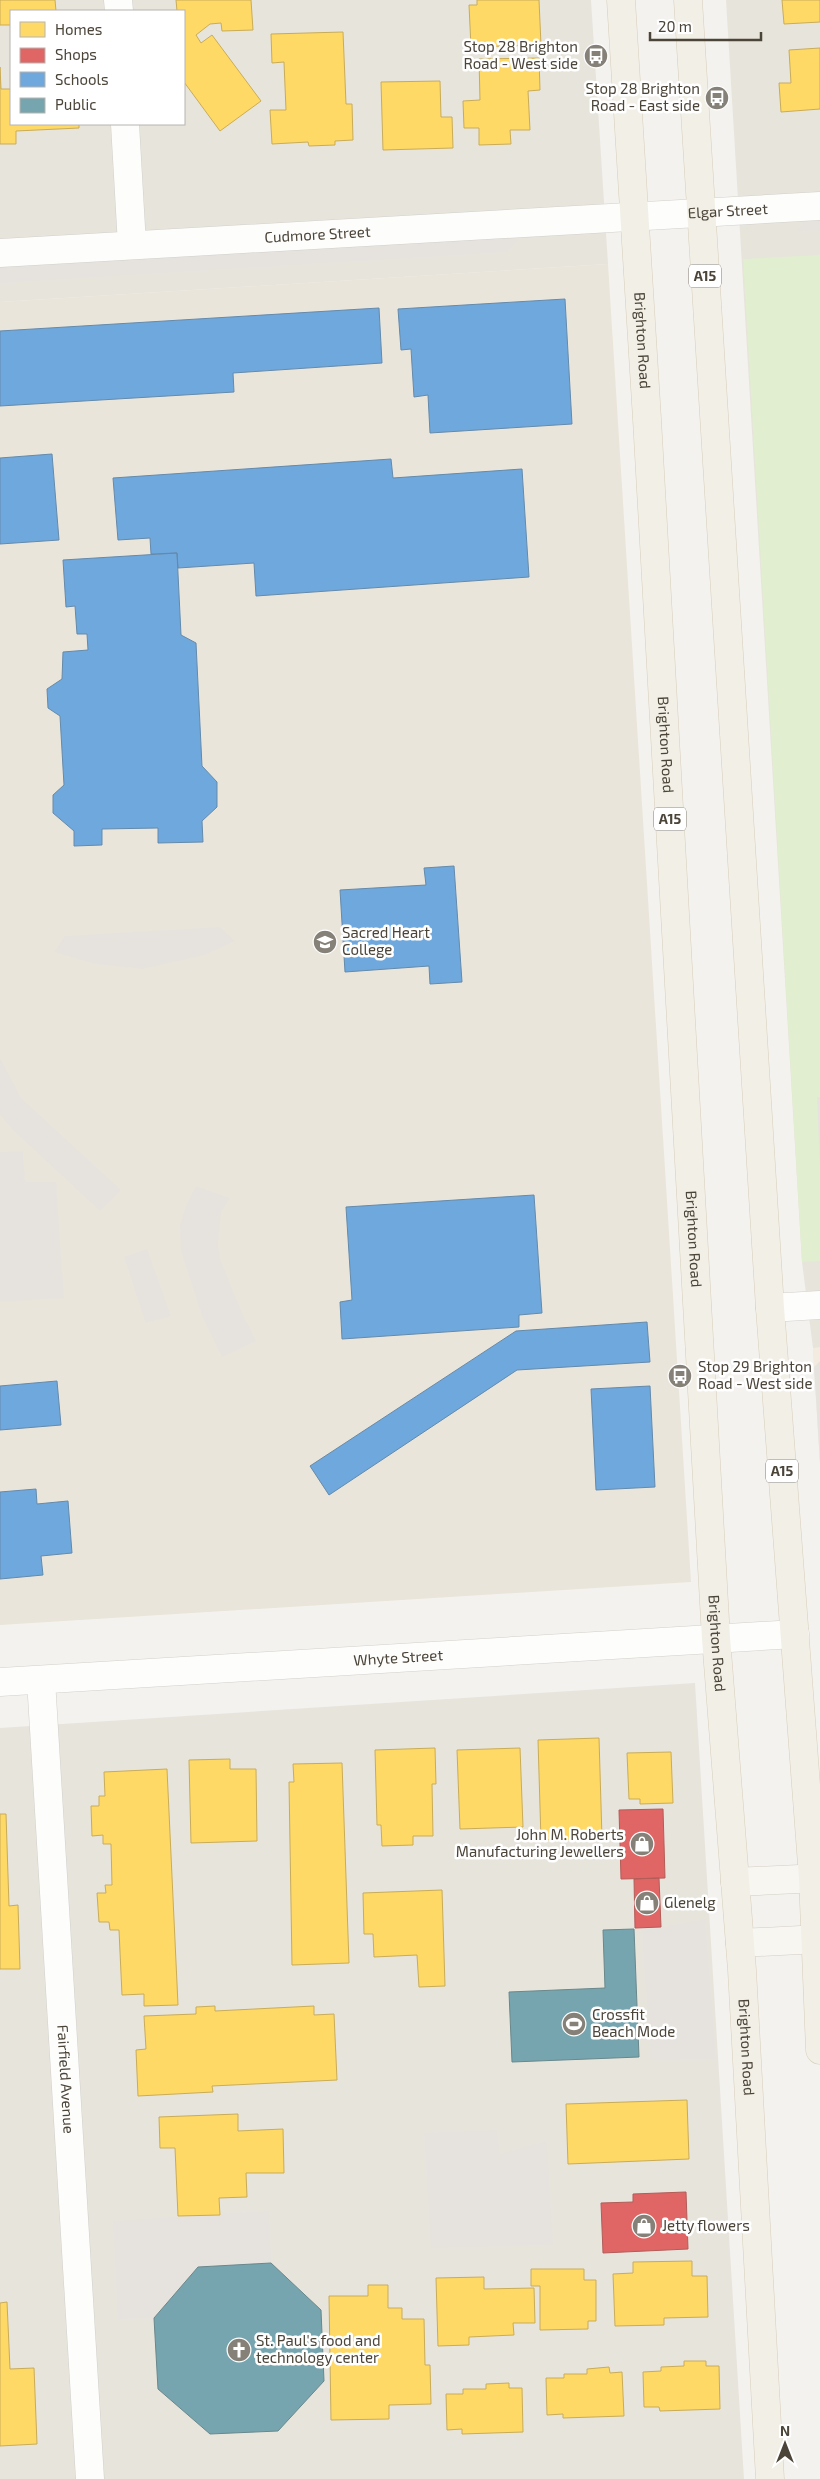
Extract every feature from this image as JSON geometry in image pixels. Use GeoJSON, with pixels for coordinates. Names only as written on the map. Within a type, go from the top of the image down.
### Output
{"type":"FeatureCollection","features":[{"type":"Feature","properties":{"kind":"main road","name":"Brighton Road"},"geometry":{"type":"LineString","coordinates":[[621,0],[647,419],[716,1638],[740,1942],[770,2479]]}},
{"type":"Feature","properties":{"kind":"main road","name":"A15"},"geometry":{"type":"LineString","coordinates":[[688,0],[770,1308],[816,1878],[820,2050]]}},
{"type":"Feature","properties":{"kind":"main road"},"geometry":{"type":"LineString","coordinates":[[735,1882],[816,1878]]}},
{"type":"Feature","properties":{"kind":"main road"},"geometry":{"type":"LineString","coordinates":[[740,1942],[818,1939]]}},
{"type":"Feature","properties":{"kind":"street"},"geometry":{"type":"LineString","coordinates":[[125,125],[132,245]]}},
{"type":"Feature","properties":{"kind":"street","name":"Elgar Street"},"geometry":{"type":"LineString","coordinates":[[634,215],[820,206]]}},
{"type":"Feature","properties":{"kind":"street","name":"Cudmore Street"},"geometry":{"type":"LineString","coordinates":[[0,253],[634,215]]}},
{"type":"Feature","properties":{"kind":"street"},"geometry":{"type":"LineString","coordinates":[[770,1308],[820,1305]]}},
{"type":"Feature","properties":{"kind":"street","name":"Whyte Street"},"geometry":{"type":"LineString","coordinates":[[0,1682],[795,1634]]}},
{"type":"Feature","properties":{"kind":"street","name":"Fairfield Avenue"},"geometry":{"type":"LineString","coordinates":[[41,1680],[90,2479]]}},
{"type":"Feature","properties":{"kind":"shaded area"},"geometry":{"type":"Polygon","coordinates":[[[0,0],[591,0],[608,264],[0,302],[0,0]]]}},
{"type":"Feature","properties":{"kind":"shaded area"},"geometry":{"type":"Polygon","coordinates":[[[726,0],[820,0],[820,1463],[813,1348],[802,1262],[726,0]]]}},
{"type":"Feature","properties":{"kind":"shaded area"},"geometry":{"type":"Polygon","coordinates":[[[820,208],[820,230],[797,231],[815,209],[820,208]]]}},
{"type":"Feature","properties":{"kind":"shaded area"},"geometry":{"type":"Polygon","coordinates":[[[532,225],[507,252],[0,283],[0,257],[532,225]]]}},
{"type":"Feature","properties":{"kind":"shaded area","name":"Sacred Heart College"},"geometry":{"type":"Polygon","coordinates":[[[608,264],[691,1582],[0,1625],[0,302],[608,264]]]}},
{"type":"Feature","properties":{"kind":"shaded area"},"geometry":{"type":"Polygon","coordinates":[[[220,927],[235,941],[204,955],[143,969],[96,964],[54,952],[65,936],[220,927]]]}},
{"type":"Feature","properties":{"kind":"shaded area"},"geometry":{"type":"Polygon","coordinates":[[[0,1058],[21,1098],[121,1190],[100,1211],[13,1130],[0,1115],[0,1058]]]}},
{"type":"Feature","properties":{"kind":"shaded area"},"geometry":{"type":"Polygon","coordinates":[[[817,1097],[820,1097],[820,1168],[817,1097]]]}},
{"type":"Feature","properties":{"kind":"shaded area"},"geometry":{"type":"Polygon","coordinates":[[[23,1151],[25,1182],[56,1182],[64,1298],[0,1302],[0,1152],[23,1151]]]}},
{"type":"Feature","properties":{"kind":"shaded area"},"geometry":{"type":"Polygon","coordinates":[[[196,1186],[230,1198],[221,1212],[218,1244],[220,1259],[242,1313],[256,1341],[222,1357],[202,1316],[181,1251],[180,1225],[185,1208],[196,1186]]]}},
{"type":"Feature","properties":{"kind":"shaded area"},"geometry":{"type":"Polygon","coordinates":[[[147,1249],[171,1316],[146,1323],[124,1257],[147,1249]]]}},
{"type":"Feature","properties":{"kind":"shaded area"},"geometry":{"type":"Polygon","coordinates":[[[820,1347],[820,1463],[813,1348],[820,1347]]]}},
{"type":"Feature","properties":{"kind":"shaded area"},"geometry":{"type":"Polygon","coordinates":[[[820,1361],[820,1463],[814,1367],[820,1361]]]}},
{"type":"Feature","properties":{"kind":"shaded area"},"geometry":{"type":"Polygon","coordinates":[[[695,1683],[744,2479],[0,2479],[0,1728],[695,1683]]]}},
{"type":"Feature","properties":{"kind":"shaded area"},"geometry":{"type":"Polygon","coordinates":[[[705,1919],[716,2059],[651,2060],[642,1931],[705,1919]]]}},
{"type":"Feature","properties":{"kind":"shaded area"},"geometry":{"type":"Polygon","coordinates":[[[497,2130],[500,2154],[547,2141],[553,2245],[431,2248],[424,2133],[497,2130]]]}},
{"type":"Feature","properties":{"kind":"shaded area"},"geometry":{"type":"Polygon","coordinates":[[[269,2211],[271,2263],[198,2267],[154,2318],[118,2319],[113,2221],[269,2211]]]}},
{"type":"Feature","properties":{"kind":"green space"},"geometry":{"type":"Polygon","coordinates":[[[820,255],[820,1261],[802,1262],[743,259],[820,255]]]}},
{"type":"Feature","properties":{"kind":"building: Homes"},"geometry":{"type":"Polygon","coordinates":[[[0,0],[55,0],[56,10],[10,10],[10,25],[0,25],[0,0]]]}},
{"type":"Feature","properties":{"kind":"building: Homes"},"geometry":{"type":"Polygon","coordinates":[[[176,0],[251,0],[253,30],[222,31],[221,23],[210,24],[196,35],[201,43],[212,35],[261,101],[220,131],[185,83],[185,10],[177,10],[176,0]]]}},
{"type":"Feature","properties":{"kind":"building: Homes"},"geometry":{"type":"Polygon","coordinates":[[[477,0],[539,0],[541,45],[471,47],[469,5],[477,5],[477,0]]]}},
{"type":"Feature","properties":{"kind":"building: Homes"},"geometry":{"type":"Polygon","coordinates":[[[782,0],[820,0],[820,22],[784,24],[782,0]]]}},
{"type":"Feature","properties":{"kind":"building: Homes"},"geometry":{"type":"Polygon","coordinates":[[[343,32],[346,104],[352,104],[353,140],[335,141],[335,145],[309,146],[308,142],[272,144],[270,110],[286,110],[284,62],[272,63],[271,34],[343,32]]]}},
{"type":"Feature","properties":{"kind":"building: Homes"},"geometry":{"type":"Polygon","coordinates":[[[820,48],[820,109],[781,112],[779,83],[791,83],[789,50],[820,48]]]}},
{"type":"Feature","properties":{"kind":"building: Homes"},"geometry":{"type":"Polygon","coordinates":[[[539,58],[540,90],[528,91],[530,130],[510,130],[511,144],[479,145],[479,128],[464,128],[463,101],[480,100],[479,59],[539,58]]]}},
{"type":"Feature","properties":{"kind":"building: Homes"},"geometry":{"type":"Polygon","coordinates":[[[0,67],[1,89],[10,89],[10,125],[79,125],[79,128],[16,131],[16,144],[0,144],[0,67]]]}},
{"type":"Feature","properties":{"kind":"building: Homes"},"geometry":{"type":"Polygon","coordinates":[[[440,81],[441,117],[452,117],[453,148],[383,150],[381,82],[440,81]]]}},
{"type":"Feature","properties":{"kind":"building: Homes"},"geometry":{"type":"Polygon","coordinates":[[[599,1738],[602,1838],[541,1840],[538,1740],[599,1738]]]}},
{"type":"Feature","properties":{"kind":"building: Homes"},"geometry":{"type":"Polygon","coordinates":[[[435,1748],[436,1784],[432,1784],[433,1836],[413,1836],[413,1845],[382,1846],[381,1825],[377,1825],[375,1750],[435,1748]]]}},
{"type":"Feature","properties":{"kind":"building: Homes"},"geometry":{"type":"Polygon","coordinates":[[[520,1748],[523,1827],[460,1829],[457,1750],[520,1748]]]}},
{"type":"Feature","properties":{"kind":"building: Homes"},"geometry":{"type":"Polygon","coordinates":[[[671,1752],[673,1803],[640,1804],[640,1799],[629,1799],[627,1753],[671,1752]]]}},
{"type":"Feature","properties":{"kind":"building: Homes"},"geometry":{"type":"Polygon","coordinates":[[[230,1759],[230,1769],[256,1769],[257,1841],[191,1843],[189,1760],[230,1759]]]}},
{"type":"Feature","properties":{"kind":"building: Homes"},"geometry":{"type":"Polygon","coordinates":[[[342,1763],[349,1963],[292,1965],[289,1782],[294,1782],[293,1764],[342,1763]]]}},
{"type":"Feature","properties":{"kind":"building: Homes"},"geometry":{"type":"Polygon","coordinates":[[[167,1769],[178,2005],[144,2006],[144,1994],[122,1995],[119,1930],[110,1930],[109,1922],[99,1922],[97,1893],[106,1893],[105,1885],[112,1885],[111,1844],[103,1844],[103,1835],[92,1836],[91,1806],[99,1806],[99,1796],[105,1796],[104,1772],[167,1769]]]}},
{"type":"Feature","properties":{"kind":"building: Homes"},"geometry":{"type":"Polygon","coordinates":[[[0,1814],[6,1814],[9,1906],[18,1905],[20,1969],[0,1969],[0,1814]]]}},
{"type":"Feature","properties":{"kind":"building: Homes"},"geometry":{"type":"Polygon","coordinates":[[[442,1890],[445,1986],[419,1987],[417,1955],[374,1957],[373,1934],[364,1934],[363,1893],[442,1890]]]}},
{"type":"Feature","properties":{"kind":"building: Homes"},"geometry":{"type":"Polygon","coordinates":[[[215,2006],[215,2011],[314,2006],[314,2015],[334,2014],[337,2080],[212,2086],[213,2092],[138,2096],[136,2050],[146,2049],[144,2016],[196,2014],[196,2007],[215,2006]]]}},
{"type":"Feature","properties":{"kind":"building: Homes"},"geometry":{"type":"Polygon","coordinates":[[[687,2100],[689,2159],[568,2164],[566,2104],[687,2100]]]}},
{"type":"Feature","properties":{"kind":"building: Homes"},"geometry":{"type":"Polygon","coordinates":[[[238,2114],[238,2131],[283,2129],[284,2173],[246,2173],[247,2197],[219,2198],[220,2215],[178,2216],[175,2148],[160,2148],[159,2117],[238,2114]]]}},
{"type":"Feature","properties":{"kind":"building: Homes"},"geometry":{"type":"Polygon","coordinates":[[[692,2261],[692,2276],[707,2276],[708,2317],[664,2318],[664,2325],[615,2326],[613,2274],[633,2273],[633,2262],[692,2261]]]}},
{"type":"Feature","properties":{"kind":"building: Homes"},"geometry":{"type":"Polygon","coordinates":[[[531,2269],[584,2269],[584,2280],[596,2280],[596,2321],[588,2321],[588,2329],[540,2330],[540,2286],[531,2286],[531,2269]]]}},
{"type":"Feature","properties":{"kind":"building: Homes"},"geometry":{"type":"Polygon","coordinates":[[[484,2277],[484,2289],[534,2288],[535,2323],[513,2323],[514,2335],[469,2337],[469,2345],[438,2346],[436,2278],[484,2277]]]}},
{"type":"Feature","properties":{"kind":"building: Homes"},"geometry":{"type":"Polygon","coordinates":[[[368,2285],[388,2285],[388,2308],[402,2308],[402,2319],[424,2319],[425,2365],[430,2365],[431,2404],[389,2405],[389,2419],[331,2420],[329,2296],[368,2296],[368,2285]]]}},
{"type":"Feature","properties":{"kind":"building: Homes"},"geometry":{"type":"Polygon","coordinates":[[[7,2302],[10,2369],[34,2368],[37,2444],[0,2446],[0,2303],[7,2302]]]}},
{"type":"Feature","properties":{"kind":"building: Homes"},"geometry":{"type":"Polygon","coordinates":[[[684,2361],[706,2361],[706,2366],[719,2366],[720,2409],[660,2411],[659,2407],[644,2407],[643,2372],[661,2371],[661,2367],[684,2366],[684,2361]]]}},
{"type":"Feature","properties":{"kind":"building: Homes"},"geometry":{"type":"Polygon","coordinates":[[[609,2367],[610,2373],[622,2372],[624,2416],[563,2418],[563,2414],[547,2415],[546,2378],[564,2378],[564,2374],[587,2374],[587,2369],[609,2367]]]}},
{"type":"Feature","properties":{"kind":"building: Homes"},"geometry":{"type":"Polygon","coordinates":[[[509,2383],[509,2388],[522,2388],[523,2432],[462,2434],[462,2429],[447,2430],[446,2394],[463,2394],[463,2389],[486,2389],[486,2384],[509,2383]]]}},
{"type":"Feature","properties":{"kind":"building: Shops","name":"John M. Roberts Manufacturing Jewellers"},"geometry":{"type":"Polygon","coordinates":[[[663,1809],[665,1878],[621,1879],[619,1810],[663,1809]]]}},
{"type":"Feature","properties":{"kind":"building: Shops","name":"Glenelg"},"geometry":{"type":"Polygon","coordinates":[[[659,1878],[661,1927],[635,1928],[634,1879],[659,1878]]]}},
{"type":"Feature","properties":{"kind":"building: Shops","name":"Jetty flowers"},"geometry":{"type":"Polygon","coordinates":[[[686,2192],[688,2249],[603,2253],[601,2203],[633,2202],[633,2194],[686,2192]]]}},
{"type":"Feature","properties":{"kind":"building: Schools"},"geometry":{"type":"Polygon","coordinates":[[[565,299],[572,424],[430,433],[428,395],[414,397],[411,349],[401,350],[398,309],[565,299]]]}},
{"type":"Feature","properties":{"kind":"building: Schools"},"geometry":{"type":"Polygon","coordinates":[[[379,308],[382,363],[233,373],[234,392],[0,406],[0,331],[379,308]]]}},
{"type":"Feature","properties":{"kind":"building: Schools"},"geometry":{"type":"Polygon","coordinates":[[[52,454],[59,540],[0,544],[0,458],[52,454]]]}},
{"type":"Feature","properties":{"kind":"building: Schools"},"geometry":{"type":"Polygon","coordinates":[[[391,459],[393,478],[522,469],[529,577],[256,596],[254,563],[178,568],[177,553],[151,554],[150,538],[118,540],[113,478],[391,459]]]}},
{"type":"Feature","properties":{"kind":"building: Schools"},"geometry":{"type":"Polygon","coordinates":[[[177,553],[181,635],[196,643],[202,766],[217,782],[217,807],[202,821],[203,842],[158,843],[158,828],[102,829],[102,845],[74,846],[74,831],[53,813],[53,795],[64,785],[60,716],[48,708],[47,689],[62,679],[63,652],[88,650],[87,634],[77,634],[75,606],[66,607],[63,560],[177,553]]]}},
{"type":"Feature","properties":{"kind":"building: Schools"},"geometry":{"type":"Polygon","coordinates":[[[454,866],[462,982],[430,984],[429,966],[345,972],[340,890],[426,885],[424,868],[454,866]]]}},
{"type":"Feature","properties":{"kind":"building: Schools"},"geometry":{"type":"Polygon","coordinates":[[[534,1195],[542,1313],[519,1315],[519,1327],[342,1339],[340,1302],[352,1300],[346,1207],[534,1195]]]}},
{"type":"Feature","properties":{"kind":"building: Schools"},"geometry":{"type":"Polygon","coordinates":[[[647,1322],[650,1362],[517,1370],[329,1495],[310,1466],[516,1331],[647,1322]]]}},
{"type":"Feature","properties":{"kind":"building: Schools"},"geometry":{"type":"Polygon","coordinates":[[[57,1381],[61,1425],[0,1430],[0,1386],[57,1381]]]}},
{"type":"Feature","properties":{"kind":"building: Schools"},"geometry":{"type":"Polygon","coordinates":[[[650,1386],[655,1487],[596,1490],[591,1389],[650,1386]]]}},
{"type":"Feature","properties":{"kind":"building: Schools"},"geometry":{"type":"Polygon","coordinates":[[[36,1489],[37,1504],[68,1501],[72,1553],[41,1556],[43,1575],[0,1579],[0,1492],[36,1489]]]}},
{"type":"Feature","properties":{"kind":"building: Public","name":"Crossfit Beach Mode"},"geometry":{"type":"Polygon","coordinates":[[[634,1929],[639,2057],[512,2062],[509,1992],[605,1988],[603,1930],[634,1929]]]}},
{"type":"Feature","properties":{"kind":"building: Public","name":"St. Paul's food and technology center"},"geometry":{"type":"Polygon","coordinates":[[[271,2263],[321,2310],[324,2381],[278,2431],[210,2434],[158,2389],[154,2318],[198,2267],[271,2263]]]}},
{"type":"Feature","properties":{"kind":"place","name":"Stop 28 Brighton Road - West side"},"geometry":{"type":"Point","coordinates":[596,56]}},
{"type":"Feature","properties":{"kind":"place","name":"Stop 28 Brighton Road - East side"},"geometry":{"type":"Point","coordinates":[717,98]}},
{"type":"Feature","properties":{"kind":"place","name":"Sacred Heart College"},"geometry":{"type":"Point","coordinates":[325,942]}},
{"type":"Feature","properties":{"kind":"place","name":"Stop 29 Brighton Road - West side"},"geometry":{"type":"Point","coordinates":[680,1376]}},
{"type":"Feature","properties":{"kind":"place","name":"John M. Roberts Manufacturing Jewellers"},"geometry":{"type":"Point","coordinates":[642,1844]}},
{"type":"Feature","properties":{"kind":"place","name":"Glenelg"},"geometry":{"type":"Point","coordinates":[647,1903]}},
{"type":"Feature","properties":{"kind":"place","name":"Crossfit Beach Mode"},"geometry":{"type":"Point","coordinates":[574,2024]}},
{"type":"Feature","properties":{"kind":"place","name":"Jetty flowers"},"geometry":{"type":"Point","coordinates":[644,2226]}},
{"type":"Feature","properties":{"kind":"place","name":"St. Paul's food and technology center"},"geometry":{"type":"Point","coordinates":[239,2350]}}]}
